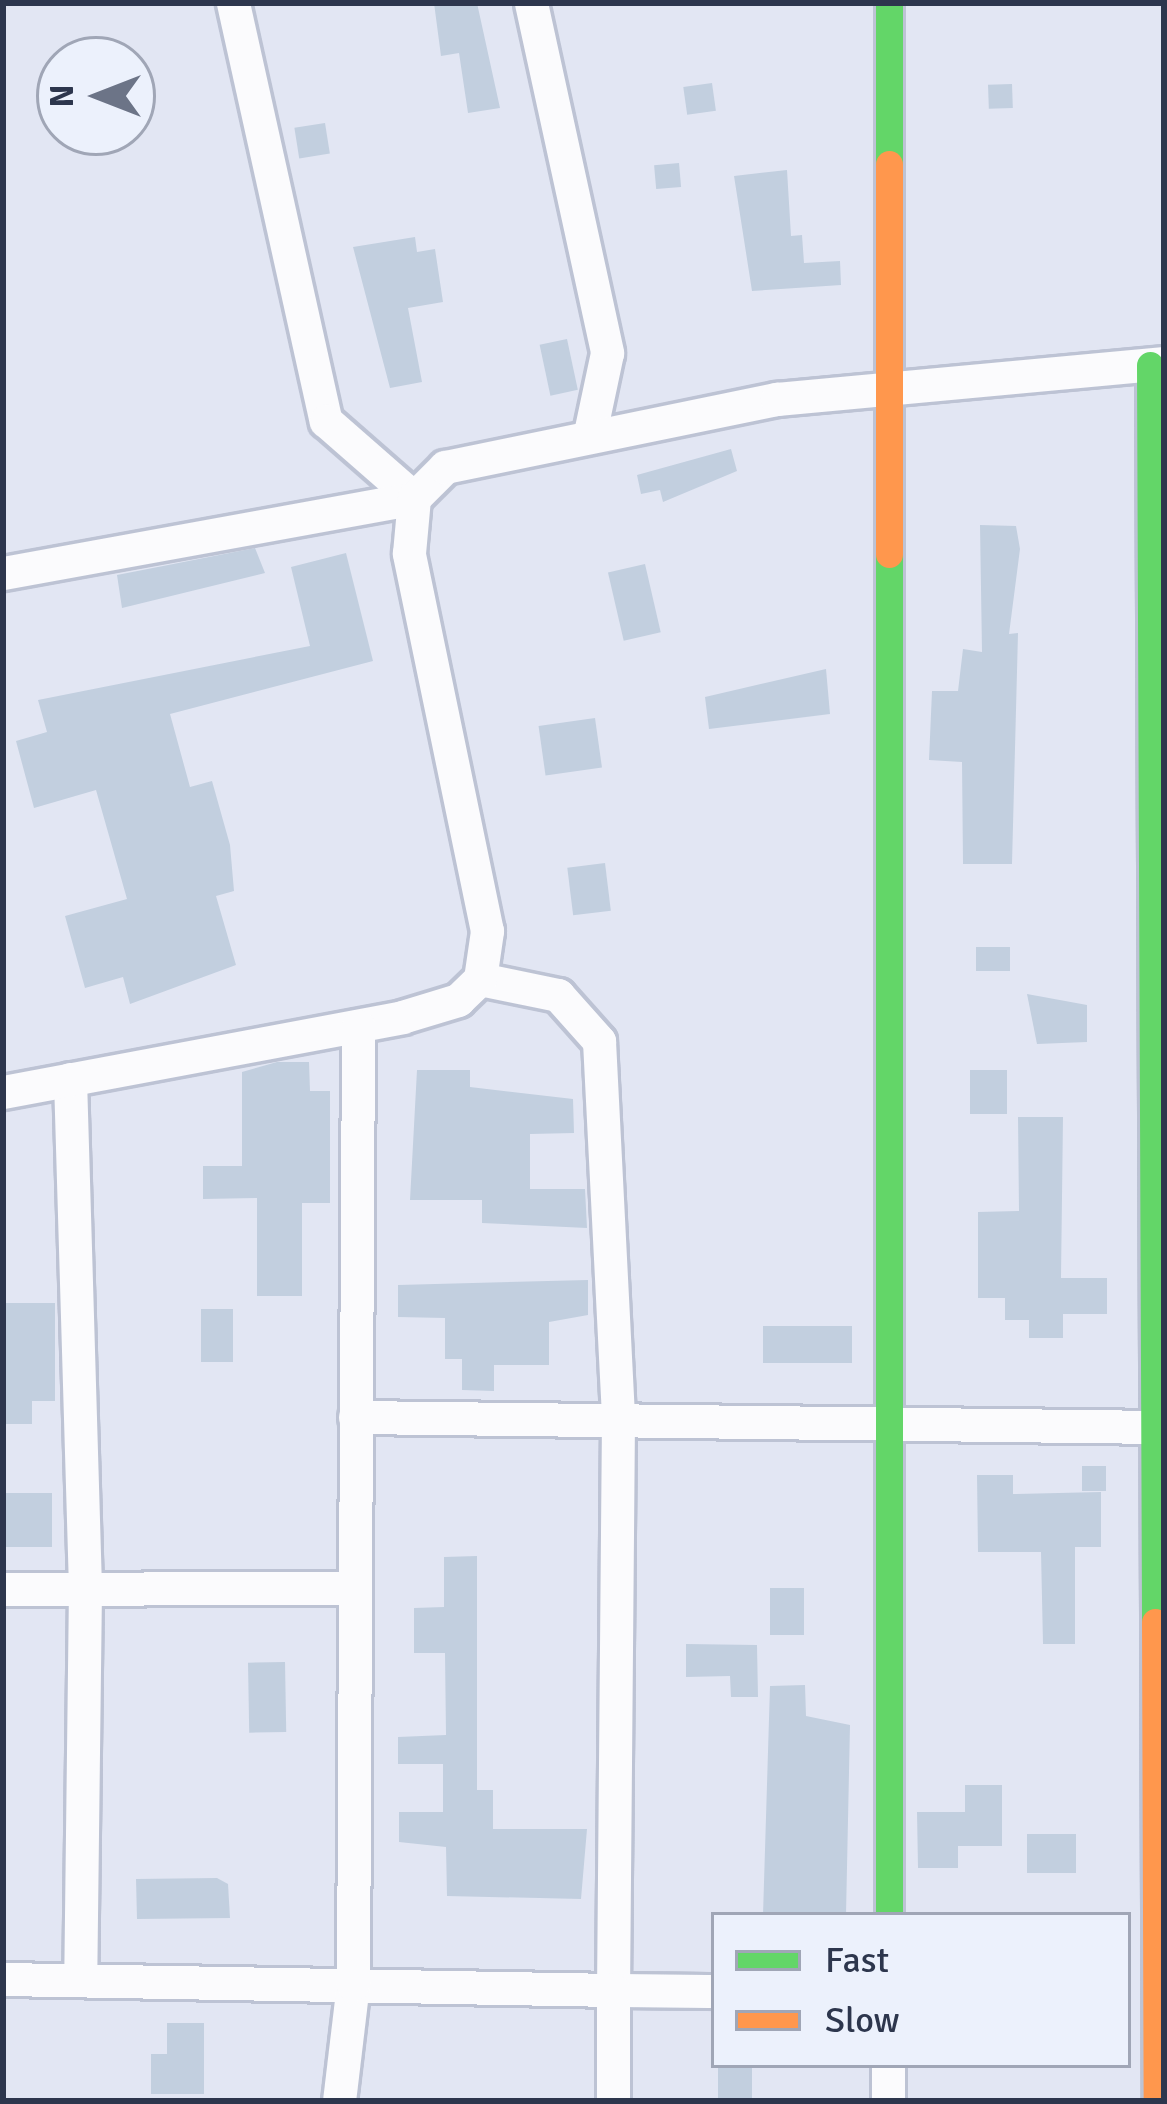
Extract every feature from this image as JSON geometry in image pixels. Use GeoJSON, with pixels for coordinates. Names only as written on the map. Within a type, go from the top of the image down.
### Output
{"type":"FeatureCollection","features":[{"type":"Feature","properties":{"kind":"street"},"geometry":{"type":"LineString","coordinates":[[233,3],[326,421],[414,498]]}},
{"type":"Feature","properties":{"kind":"street"},"geometry":{"type":"LineString","coordinates":[[532,3],[608,353],[590,433]]}},
{"type":"Feature","properties":{"kind":"street"},"geometry":{"type":"LineString","coordinates":[[889,3],[889,1912]]}},
{"type":"Feature","properties":{"kind":"street"},"geometry":{"type":"LineString","coordinates":[[3,573],[414,498],[445,467],[590,433],[892,384],[1157,364],[1160,1427],[1150,1996],[1157,2101]]}},
{"type":"Feature","properties":{"kind":"street"},"geometry":{"type":"LineString","coordinates":[[3,1092],[358,1026],[458,1000],[480,979],[487,931],[409,553],[414,498]]}},
{"type":"Feature","properties":{"kind":"street"},"geometry":{"type":"LineString","coordinates":[[480,979],[559,995],[599,1041],[618,1419],[614,2101]]}},
{"type":"Feature","properties":{"kind":"street"},"geometry":{"type":"LineString","coordinates":[[339,2101],[352,1984],[358,1026]]}},
{"type":"Feature","properties":{"kind":"street"},"geometry":{"type":"LineString","coordinates":[[70,1079],[85,1588],[80,1978]]}},
{"type":"Feature","properties":{"kind":"street"},"geometry":{"type":"LineString","coordinates":[[355,1417],[1160,1427]]}},
{"type":"Feature","properties":{"kind":"street"},"geometry":{"type":"LineString","coordinates":[[3,1589],[354,1588]]}},
{"type":"Feature","properties":{"kind":"street"},"geometry":{"type":"LineString","coordinates":[[3,1979],[711,1991]]}},
{"type":"Feature","properties":{"kind":"street"},"geometry":{"type":"LineString","coordinates":[[888,2068],[888,2101]]}},
{"type":"Feature","properties":{"kind":"building"},"geometry":{"type":"Polygon","coordinates":[[[434,3],[477,3],[500,108],[468,113],[459,53],[441,56],[434,3]]]}},
{"type":"Feature","properties":{"kind":"building"},"geometry":{"type":"Polygon","coordinates":[[[712,83],[716,111],[687,115],[683,87],[712,83]]]}},
{"type":"Feature","properties":{"kind":"building"},"geometry":{"type":"Polygon","coordinates":[[[1012,84],[1013,108],[989,109],[988,85],[1012,84]]]}},
{"type":"Feature","properties":{"kind":"building"},"geometry":{"type":"Polygon","coordinates":[[[325,123],[330,154],[299,158],[294,128],[325,123]]]}},
{"type":"Feature","properties":{"kind":"building"},"geometry":{"type":"Polygon","coordinates":[[[679,163],[681,187],[656,189],[654,165],[679,163]]]}},
{"type":"Feature","properties":{"kind":"building"},"geometry":{"type":"Polygon","coordinates":[[[787,170],[791,236],[802,235],[804,263],[840,261],[841,285],[752,291],[734,176],[787,170]]]}},
{"type":"Feature","properties":{"kind":"building"},"geometry":{"type":"Polygon","coordinates":[[[415,237],[417,252],[435,249],[443,302],[408,308],[422,382],[390,388],[353,247],[415,237]]]}},
{"type":"Feature","properties":{"kind":"building"},"geometry":{"type":"Polygon","coordinates":[[[567,339],[578,390],[550,396],[540,345],[567,339]]]}},
{"type":"Feature","properties":{"kind":"building"},"geometry":{"type":"Polygon","coordinates":[[[731,449],[737,471],[663,502],[660,490],[641,494],[637,475],[731,449]]]}},
{"type":"Feature","properties":{"kind":"building"},"geometry":{"type":"Polygon","coordinates":[[[980,525],[1016,526],[1020,549],[1009,634],[1018,633],[1012,864],[963,864],[962,762],[929,760],[932,691],[958,691],[963,649],[982,652],[980,525]]]}},
{"type":"Feature","properties":{"kind":"building"},"geometry":{"type":"Polygon","coordinates":[[[255,548],[265,573],[122,608],[117,575],[255,548]]]}},
{"type":"Feature","properties":{"kind":"building"},"geometry":{"type":"Polygon","coordinates":[[[346,553],[373,661],[170,714],[190,787],[212,781],[230,845],[234,891],[216,896],[236,965],[130,1004],[123,977],[85,988],[65,916],[127,899],[96,790],[34,808],[16,741],[47,732],[38,700],[310,646],[291,567],[346,553]]]}},
{"type":"Feature","properties":{"kind":"building"},"geometry":{"type":"Polygon","coordinates":[[[645,564],[661,632],[624,641],[608,573],[645,564]]]}},
{"type":"Feature","properties":{"kind":"building"},"geometry":{"type":"Polygon","coordinates":[[[826,669],[830,714],[709,729],[705,697],[826,669]]]}},
{"type":"Feature","properties":{"kind":"building"},"geometry":{"type":"Polygon","coordinates":[[[595,718],[602,768],[546,775],[539,726],[595,718]]]}},
{"type":"Feature","properties":{"kind":"building"},"geometry":{"type":"Polygon","coordinates":[[[605,863],[611,911],[573,915],[567,868],[605,863]]]}},
{"type":"Feature","properties":{"kind":"building"},"geometry":{"type":"Polygon","coordinates":[[[976,947],[1010,947],[1010,971],[976,971],[976,947]]]}},
{"type":"Feature","properties":{"kind":"building"},"geometry":{"type":"Polygon","coordinates":[[[1027,994],[1087,1005],[1087,1042],[1037,1044],[1027,994]]]}},
{"type":"Feature","properties":{"kind":"building"},"geometry":{"type":"Polygon","coordinates":[[[277,1062],[309,1062],[310,1091],[330,1091],[330,1203],[302,1203],[302,1296],[257,1296],[257,1198],[203,1199],[203,1166],[242,1166],[242,1072],[277,1062]]]}},
{"type":"Feature","properties":{"kind":"building"},"geometry":{"type":"Polygon","coordinates":[[[417,1070],[470,1070],[470,1087],[573,1099],[574,1133],[530,1134],[530,1189],[585,1189],[587,1228],[482,1223],[482,1200],[410,1200],[417,1070]]]}},
{"type":"Feature","properties":{"kind":"building"},"geometry":{"type":"Polygon","coordinates":[[[970,1070],[1007,1070],[1007,1114],[970,1114],[970,1070]]]}},
{"type":"Feature","properties":{"kind":"building"},"geometry":{"type":"Polygon","coordinates":[[[1018,1117],[1063,1117],[1061,1278],[1107,1278],[1107,1314],[1063,1314],[1063,1338],[1029,1338],[1029,1320],[1005,1320],[1005,1298],[978,1298],[978,1212],[1019,1211],[1018,1117]]]}},
{"type":"Feature","properties":{"kind":"building"},"geometry":{"type":"Polygon","coordinates":[[[588,1280],[588,1315],[549,1322],[549,1365],[494,1365],[494,1391],[462,1390],[462,1359],[445,1359],[445,1318],[398,1317],[398,1285],[588,1280]]]}},
{"type":"Feature","properties":{"kind":"building"},"geometry":{"type":"Polygon","coordinates":[[[3,1303],[55,1303],[55,1401],[32,1401],[32,1424],[3,1424],[3,1303]]]}},
{"type":"Feature","properties":{"kind":"building"},"geometry":{"type":"Polygon","coordinates":[[[201,1309],[233,1309],[233,1362],[201,1362],[201,1309]]]}},
{"type":"Feature","properties":{"kind":"building"},"geometry":{"type":"Polygon","coordinates":[[[763,1326],[852,1326],[852,1363],[763,1363],[763,1326]]]}},
{"type":"Feature","properties":{"kind":"building"},"geometry":{"type":"Polygon","coordinates":[[[1082,1466],[1106,1466],[1106,1491],[1082,1491],[1082,1466]]]}},
{"type":"Feature","properties":{"kind":"building"},"geometry":{"type":"Polygon","coordinates":[[[977,1475],[1013,1475],[1013,1494],[1101,1492],[1101,1547],[1075,1547],[1075,1644],[1043,1644],[1041,1552],[978,1552],[977,1475]]]}},
{"type":"Feature","properties":{"kind":"building"},"geometry":{"type":"Polygon","coordinates":[[[3,1493],[52,1493],[52,1547],[3,1547],[3,1493]]]}},
{"type":"Feature","properties":{"kind":"building"},"geometry":{"type":"Polygon","coordinates":[[[477,1556],[477,1790],[493,1790],[493,1829],[587,1829],[581,1899],[447,1896],[446,1847],[399,1842],[399,1812],[443,1812],[443,1764],[398,1764],[398,1737],[446,1735],[445,1653],[414,1653],[414,1608],[444,1607],[444,1557],[477,1556]]]}},
{"type":"Feature","properties":{"kind":"building"},"geometry":{"type":"Polygon","coordinates":[[[770,1588],[804,1588],[804,1635],[770,1635],[770,1588]]]}},
{"type":"Feature","properties":{"kind":"building"},"geometry":{"type":"Polygon","coordinates":[[[686,1644],[757,1645],[758,1697],[731,1697],[730,1676],[686,1677],[686,1644]]]}},
{"type":"Feature","properties":{"kind":"building"},"geometry":{"type":"Polygon","coordinates":[[[285,1662],[286,1732],[249,1733],[248,1663],[285,1662]]]}},
{"type":"Feature","properties":{"kind":"building"},"geometry":{"type":"Polygon","coordinates":[[[805,1685],[806,1716],[850,1725],[846,1912],[763,1912],[770,1686],[805,1685]]]}},
{"type":"Feature","properties":{"kind":"building"},"geometry":{"type":"Polygon","coordinates":[[[965,1785],[1002,1785],[1002,1846],[958,1846],[958,1868],[918,1868],[917,1812],[965,1812],[965,1785]]]}},
{"type":"Feature","properties":{"kind":"building"},"geometry":{"type":"Polygon","coordinates":[[[1027,1834],[1076,1834],[1076,1873],[1027,1873],[1027,1834]]]}},
{"type":"Feature","properties":{"kind":"building"},"geometry":{"type":"Polygon","coordinates":[[[217,1878],[228,1884],[230,1918],[137,1919],[136,1879],[217,1878]]]}},
{"type":"Feature","properties":{"kind":"building"},"geometry":{"type":"Polygon","coordinates":[[[167,2023],[204,2023],[204,2094],[151,2094],[151,2054],[167,2054],[167,2023]]]}},
{"type":"Feature","properties":{"kind":"building"},"geometry":{"type":"Polygon","coordinates":[[[718,2068],[752,2068],[752,2101],[718,2101],[718,2068]]]}},
{"type":"Feature","properties":{"kind":"traffic: fast"},"geometry":{"type":"LineString","coordinates":[[889,3],[889,164]]}},
{"type":"Feature","properties":{"kind":"traffic: fast"},"geometry":{"type":"LineString","coordinates":[[1150,365],[1155,1622]]}},
{"type":"Feature","properties":{"kind":"traffic: fast"},"geometry":{"type":"LineString","coordinates":[[889,554],[889,1912]]}},
{"type":"Feature","properties":{"kind":"traffic: slow"},"geometry":{"type":"LineString","coordinates":[[889,164],[889,554]]}},
{"type":"Feature","properties":{"kind":"traffic: slow"},"geometry":{"type":"LineString","coordinates":[[1155,1622],[1157,2101]]}}]}
